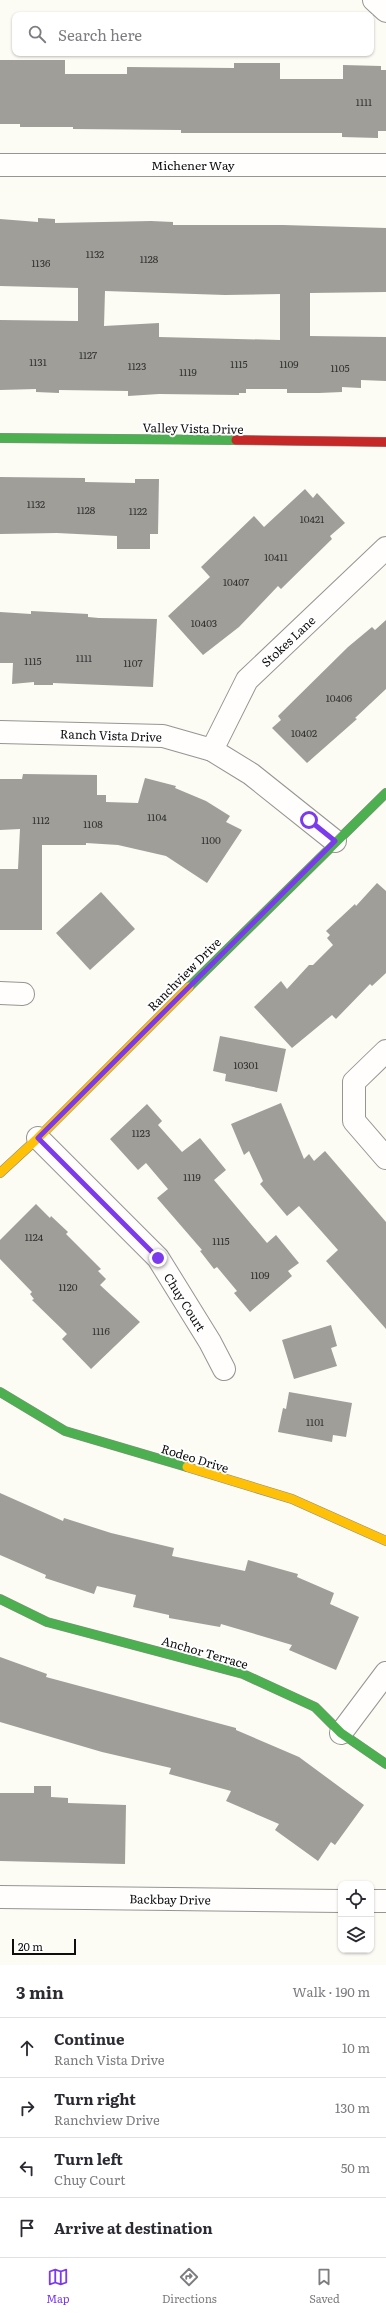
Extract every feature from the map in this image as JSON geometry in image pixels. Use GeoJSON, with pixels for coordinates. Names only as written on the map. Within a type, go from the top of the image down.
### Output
{"type":"FeatureCollection","features":[{"type":"Feature","properties":{"kind":"street"},"geometry":{"type":"LineString","coordinates":[[374,0],[386,12]]}},
{"type":"Feature","properties":{"kind":"street","name":"Michener Way"},"geometry":{"type":"LineString","coordinates":[[0,165],[386,165]]}},
{"type":"Feature","properties":{"kind":"street","name":"Valley Vista Drive"},"geometry":{"type":"LineString","coordinates":[[0,438],[386,442]]}},
{"type":"Feature","properties":{"kind":"street","name":"Stokes Lane"},"geometry":{"type":"LineString","coordinates":[[212,750],[247,680],[386,548]]}},
{"type":"Feature","properties":{"kind":"street","name":"Ranch Vista Drive"},"geometry":{"type":"LineString","coordinates":[[0,732],[163,736],[212,750],[251,774],[335,841]]}},
{"type":"Feature","properties":{"kind":"street","name":"Ranchview Drive"},"geometry":{"type":"LineString","coordinates":[[0,1173],[38,1138],[335,841],[386,793]]}},
{"type":"Feature","properties":{"kind":"street"},"geometry":{"type":"LineString","coordinates":[[0,993],[24,994]]}},
{"type":"Feature","properties":{"kind":"street"},"geometry":{"type":"LineString","coordinates":[[386,1051],[354,1082],[354,1121],[386,1158]]}},
{"type":"Feature","properties":{"kind":"street","name":"Chuy Court"},"geometry":{"type":"LineString","coordinates":[[38,1138],[158,1258],[210,1342],[224,1368]]}},
{"type":"Feature","properties":{"kind":"street","name":"Rodeo Drive"},"geometry":{"type":"LineString","coordinates":[[0,1392],[65,1431],[292,1499],[386,1541]]}},
{"type":"Feature","properties":{"kind":"street","name":"Anchor Terrace"},"geometry":{"type":"LineString","coordinates":[[0,1599],[47,1622],[243,1674],[315,1707],[341,1733],[386,1764]]}},
{"type":"Feature","properties":{"kind":"street"},"geometry":{"type":"LineString","coordinates":[[341,1733],[386,1673]]}},
{"type":"Feature","properties":{"kind":"street","name":"Backbay Drive"},"geometry":{"type":"LineString","coordinates":[[0,1897],[338,1901]]}},
{"type":"Feature","properties":{"kind":"street"},"geometry":{"type":"LineString","coordinates":[[374,1901],[386,1901]]}},
{"type":"Feature","properties":{"kind":"building"},"geometry":{"type":"Polygon","coordinates":[[[0,60],[65,60],[65,74],[127,74],[127,67],[234,68],[234,63],[280,63],[280,79],[343,79],[343,65],[381,66],[381,70],[386,70],[386,131],[378,131],[378,138],[342,137],[342,133],[181,133],[181,130],[73,129],[73,127],[20,127],[20,124],[0,124],[0,60]]]}},
{"type":"Feature","properties":{"kind":"building"},"geometry":{"type":"Polygon","coordinates":[[[38,218],[55,219],[55,223],[151,221],[173,222],[173,225],[283,225],[386,228],[386,292],[310,293],[310,336],[386,337],[386,381],[361,380],[361,388],[342,387],[342,392],[287,393],[287,389],[246,389],[246,393],[239,393],[239,395],[159,394],[128,396],[128,391],[59,390],[59,393],[36,392],[36,389],[0,390],[0,320],[78,321],[78,288],[0,286],[0,219],[38,222],[38,218]],[[105,291],[104,326],[159,323],[159,337],[280,340],[280,294],[225,295],[105,291]]]}},
{"type":"Feature","properties":{"kind":"building"},"geometry":{"type":"Polygon","coordinates":[[[0,477],[85,478],[85,482],[135,483],[135,479],[159,479],[158,534],[150,534],[150,549],[117,549],[117,536],[57,533],[0,534],[0,477]]]}},
{"type":"Feature","properties":{"kind":"building"},"geometry":{"type":"Polygon","coordinates":[[[305,489],[313,498],[317,493],[345,523],[330,536],[332,539],[281,589],[278,586],[239,627],[203,655],[168,616],[210,577],[201,567],[254,516],[264,527],[305,489]]]}},
{"type":"Feature","properties":{"kind":"building"},"geometry":{"type":"Polygon","coordinates":[[[31,611],[88,614],[88,617],[99,618],[157,619],[153,687],[53,683],[53,685],[34,685],[34,682],[12,684],[13,663],[0,663],[0,612],[31,614],[31,611]]]}},
{"type":"Feature","properties":{"kind":"building"},"geometry":{"type":"Polygon","coordinates":[[[386,620],[386,689],[355,718],[357,719],[307,763],[272,728],[281,720],[278,716],[348,647],[372,627],[375,630],[386,620]]]}},
{"type":"Feature","properties":{"kind":"building"},"geometry":{"type":"Polygon","coordinates":[[[23,774],[97,775],[97,795],[106,795],[106,802],[138,803],[145,778],[176,786],[175,788],[206,801],[230,816],[226,822],[242,830],[207,883],[166,856],[118,845],[86,843],[86,845],[42,845],[42,930],[0,930],[0,869],[18,869],[20,829],[0,830],[0,779],[22,779],[23,774]]]}},
{"type":"Feature","properties":{"kind":"building"},"geometry":{"type":"Polygon","coordinates":[[[377,883],[386,891],[386,973],[372,986],[370,984],[336,1019],[332,1015],[292,1048],[254,1007],[281,981],[287,989],[309,965],[313,965],[333,945],[327,938],[330,935],[326,931],[355,904],[356,906],[377,883]]]}},
{"type":"Feature","properties":{"kind":"building"},"geometry":{"type":"Polygon","coordinates":[[[101,892],[135,929],[90,970],[56,933],[101,892]]]}},
{"type":"Feature","properties":{"kind":"building"},"geometry":{"type":"Polygon","coordinates":[[[220,1036],[286,1049],[277,1092],[225,1081],[226,1074],[213,1071],[220,1036]]]}},
{"type":"Feature","properties":{"kind":"building"},"geometry":{"type":"Polygon","coordinates":[[[281,1103],[304,1159],[309,1154],[314,1161],[325,1151],[386,1222],[386,1329],[326,1261],[338,1250],[299,1206],[287,1216],[260,1184],[263,1181],[249,1151],[244,1155],[231,1124],[281,1103]]]}},
{"type":"Feature","properties":{"kind":"building"},"geometry":{"type":"Polygon","coordinates":[[[147,1104],[162,1121],[158,1125],[182,1152],[200,1138],[226,1170],[214,1180],[267,1243],[276,1235],[299,1263],[288,1271],[292,1276],[250,1312],[234,1293],[237,1291],[217,1267],[214,1269],[200,1251],[202,1250],[157,1198],[168,1189],[146,1163],[138,1170],[110,1139],[147,1104]]]}},
{"type":"Feature","properties":{"kind":"building"},"geometry":{"type":"Polygon","coordinates":[[[36,1204],[50,1218],[51,1216],[68,1232],[66,1234],[101,1269],[98,1271],[106,1279],[100,1285],[140,1322],[91,1369],[62,1339],[67,1334],[32,1300],[34,1299],[30,1294],[32,1292],[0,1259],[0,1240],[36,1204]]]}},
{"type":"Feature","properties":{"kind":"building"},"geometry":{"type":"Polygon","coordinates":[[[331,1325],[337,1346],[331,1348],[337,1366],[294,1379],[282,1340],[331,1325]]]}},
{"type":"Feature","properties":{"kind":"building"},"geometry":{"type":"Polygon","coordinates":[[[289,1392],[352,1403],[346,1437],[333,1435],[332,1442],[278,1432],[283,1408],[286,1409],[289,1392]]]}},
{"type":"Feature","properties":{"kind":"building"},"geometry":{"type":"Polygon","coordinates":[[[0,1493],[63,1521],[64,1518],[111,1533],[174,1548],[172,1556],[245,1571],[248,1560],[298,1574],[297,1577],[334,1593],[330,1604],[359,1617],[336,1670],[289,1650],[292,1645],[221,1624],[220,1627],[169,1618],[169,1615],[133,1607],[136,1595],[97,1586],[94,1594],[45,1578],[46,1575],[0,1555],[0,1493]]]}},
{"type":"Feature","properties":{"kind":"building"},"geometry":{"type":"Polygon","coordinates":[[[0,1657],[47,1674],[46,1677],[236,1728],[236,1730],[299,1757],[364,1805],[335,1845],[331,1842],[318,1861],[275,1830],[279,1824],[226,1801],[231,1791],[169,1774],[171,1768],[102,1752],[0,1722],[0,1657]]]}},
{"type":"Feature","properties":{"kind":"building"},"geometry":{"type":"Polygon","coordinates":[[[34,1786],[51,1786],[51,1797],[68,1798],[68,1803],[126,1805],[125,1864],[0,1861],[0,1793],[34,1793],[34,1786]]]}},
{"type":"Feature","properties":{"kind":"traffic: fast"},"geometry":{"type":"LineString","coordinates":[[0,438],[236,440]]}},
{"type":"Feature","properties":{"kind":"traffic: fast"},"geometry":{"type":"LineString","coordinates":[[189,987],[386,793]]}},
{"type":"Feature","properties":{"kind":"traffic: fast"},"geometry":{"type":"LineString","coordinates":[[0,1392],[65,1431],[187,1467]]}},
{"type":"Feature","properties":{"kind":"traffic: fast"},"geometry":{"type":"LineString","coordinates":[[0,1599],[47,1622],[243,1674],[315,1707],[341,1733],[386,1764]]}},
{"type":"Feature","properties":{"kind":"traffic: slow"},"geometry":{"type":"LineString","coordinates":[[0,1173],[38,1138],[189,987]]}},
{"type":"Feature","properties":{"kind":"traffic: slow"},"geometry":{"type":"LineString","coordinates":[[187,1467],[292,1499],[386,1541]]}},
{"type":"Feature","properties":{"kind":"traffic: jam"},"geometry":{"type":"LineString","coordinates":[[236,440],[386,442]]}},
{"type":"Feature","properties":{"kind":"route"},"geometry":{"type":"LineString","coordinates":[[158,1258],[38,1138],[335,841],[309,820]]}}]}
